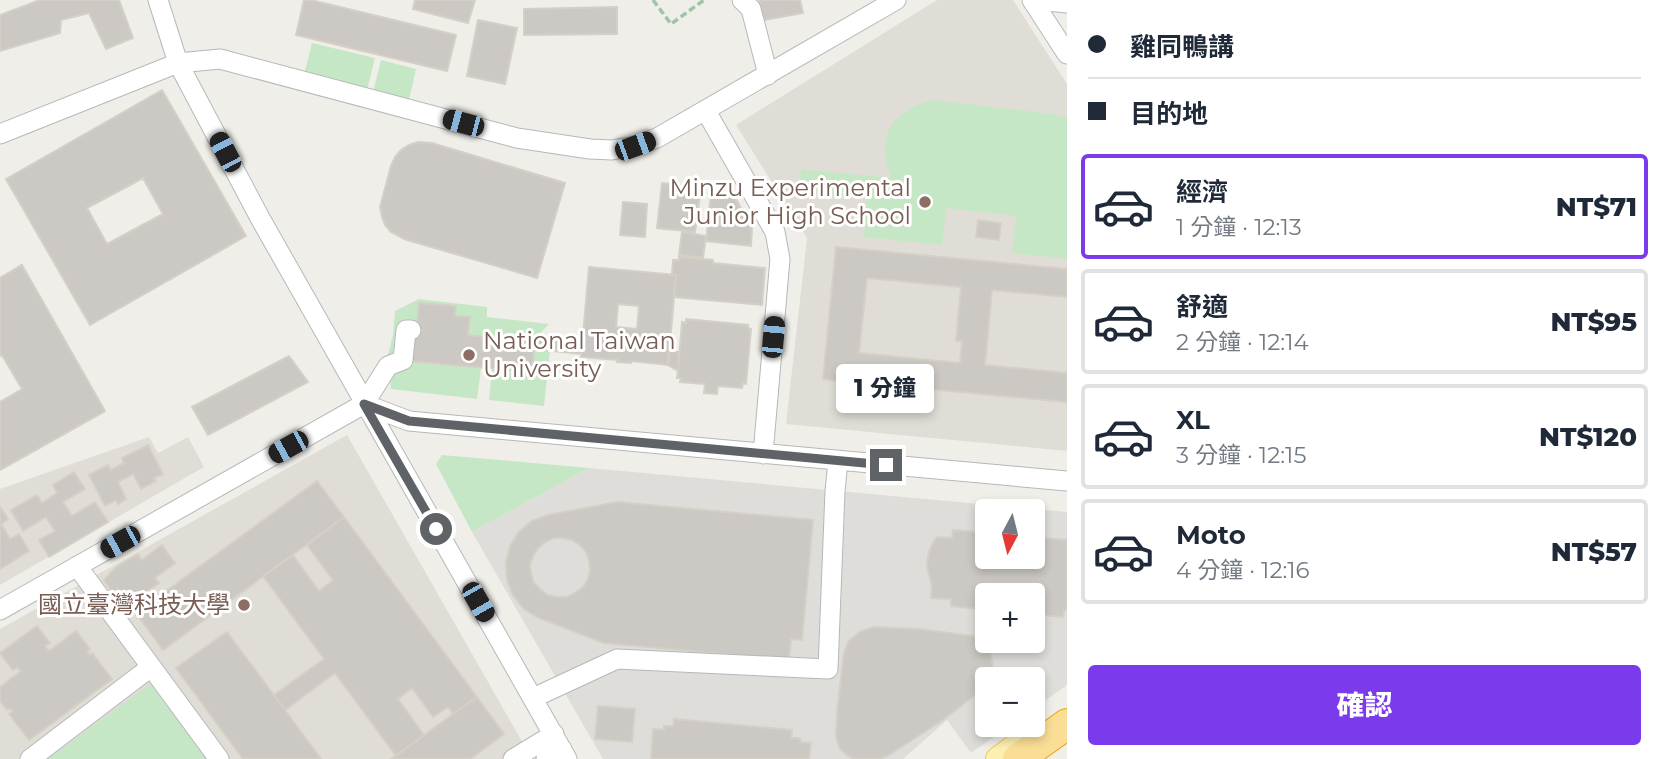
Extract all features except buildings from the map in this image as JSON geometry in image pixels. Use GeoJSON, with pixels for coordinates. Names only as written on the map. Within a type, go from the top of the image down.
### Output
{"type":"FeatureCollection","features":[{"type":"Feature","properties":{"kind":"highway"},"geometry":{"type":"LineString","coordinates":[[1018,759],[1067,724]]}},
{"type":"Feature","properties":{"kind":"highway"},"geometry":{"type":"LineString","coordinates":[[1049,759],[1067,747]]}},
{"type":"Feature","properties":{"kind":"main road"},"geometry":{"type":"LineString","coordinates":[[998,759],[1067,710]]}},
{"type":"Feature","properties":{"kind":"street"},"geometry":{"type":"LineString","coordinates":[[158,0],[178,63],[260,218],[533,698],[557,750],[513,759]]}},
{"type":"Feature","properties":{"kind":"street"},"geometry":{"type":"LineString","coordinates":[[742,0],[751,9],[768,75]]}},
{"type":"Feature","properties":{"kind":"street"},"geometry":{"type":"LineString","coordinates":[[1035,0],[1067,3]]}},
{"type":"Feature","properties":{"kind":"street"},"geometry":{"type":"LineString","coordinates":[[1035,0],[1067,54]]}},
{"type":"Feature","properties":{"kind":"street"},"geometry":{"type":"LineString","coordinates":[[0,134],[178,63],[220,59],[517,138],[612,150],[657,138],[768,75],[885,3]]}},
{"type":"Feature","properties":{"kind":"street"},"geometry":{"type":"LineString","coordinates":[[706,111],[775,232],[780,259],[763,454]]}},
{"type":"Feature","properties":{"kind":"street"},"geometry":{"type":"LineString","coordinates":[[0,610],[364,404],[388,366],[403,360],[406,330],[411,330]]}},
{"type":"Feature","properties":{"kind":"street"},"geometry":{"type":"LineString","coordinates":[[364,404],[409,421],[1067,481]]}},
{"type":"Feature","properties":{"kind":"street"},"geometry":{"type":"LineString","coordinates":[[533,698],[617,659],[828,669],[838,461]]}},
{"type":"Feature","properties":{"kind":"street"},"geometry":{"type":"LineString","coordinates":[[77,566],[219,759]]}},
{"type":"Feature","properties":{"kind":"street"},"geometry":{"type":"LineString","coordinates":[[30,759],[151,667]]}},
{"type":"Feature","properties":{"kind":"path"},"geometry":{"type":"LineString","coordinates":[[653,0],[671,24],[704,0]]}},
{"type":"Feature","properties":{"kind":"shaded area","name":"Minzu Experimental Junior High School"},"geometry":{"type":"Polygon","coordinates":[[[937,0],[1013,0],[1067,84],[1067,451],[786,424],[807,238],[736,125],[937,0]]]}},
{"type":"Feature","properties":{"kind":"shaded area","name":"國立臺灣科技大學"},"geometry":{"type":"Polygon","coordinates":[[[347,435],[532,759],[0,759],[0,629],[347,435]]]}},
{"type":"Feature","properties":{"kind":"shaded area","name":"國立臺灣科技大學"},"geometry":{"type":"Polygon","coordinates":[[[149,437],[158,453],[188,437],[204,467],[0,585],[0,489],[149,437]]]}},
{"type":"Feature","properties":{"kind":"shaded area"},"geometry":{"type":"Polygon","coordinates":[[[589,468],[975,504],[975,569],[1045,569],[1045,510],[1067,512],[1067,685],[1045,701],[1045,667],[975,667],[975,737],[994,737],[971,753],[947,720],[903,759],[603,759],[472,532],[589,468]]]}},
{"type":"Feature","properties":{"kind":"green space"},"geometry":{"type":"Polygon","coordinates":[[[312,43],[375,58],[367,90],[304,75],[312,43]]]}},
{"type":"Feature","properties":{"kind":"green space"},"geometry":{"type":"Polygon","coordinates":[[[381,60],[416,69],[409,100],[373,92],[381,60]]]}},
{"type":"Feature","properties":{"kind":"green space"},"geometry":{"type":"Polygon","coordinates":[[[934,100],[1067,118],[1067,259],[1012,253],[1016,216],[946,208],[942,245],[864,237],[867,199],[799,192],[801,169],[891,178],[885,150],[890,127],[907,111],[934,100]]]}},
{"type":"Feature","properties":{"kind":"green space"},"geometry":{"type":"Polygon","coordinates":[[[419,299],[487,307],[487,317],[549,324],[535,339],[468,335],[470,317],[455,316],[417,325],[408,361],[481,368],[477,399],[391,389],[387,359],[395,311],[419,299]]]}},
{"type":"Feature","properties":{"kind":"green space"},"geometry":{"type":"Polygon","coordinates":[[[534,349],[550,351],[544,406],[489,400],[492,369],[532,372],[534,349]]]}},
{"type":"Feature","properties":{"kind":"green space"},"geometry":{"type":"Polygon","coordinates":[[[442,455],[589,468],[472,532],[436,464],[442,455]]]}},
{"type":"Feature","properties":{"kind":"green space"},"geometry":{"type":"Polygon","coordinates":[[[150,684],[206,759],[48,759],[150,684]]]}},
{"type":"Feature","properties":{"kind":"place","name":"Minzu Experimental Junior High School"},"geometry":{"type":"Point","coordinates":[925,202]}},
{"type":"Feature","properties":{"kind":"place","name":"National Taiwan University"},"geometry":{"type":"Point","coordinates":[469,355]}},
{"type":"Feature","properties":{"kind":"place","name":"國立臺灣科技大學"},"geometry":{"type":"Point","coordinates":[244,605]}},
{"type":"Feature","properties":{"kind":"route"},"geometry":{"type":"LineString","coordinates":[[436,529],[364,404],[409,421],[886,465]]}}]}
